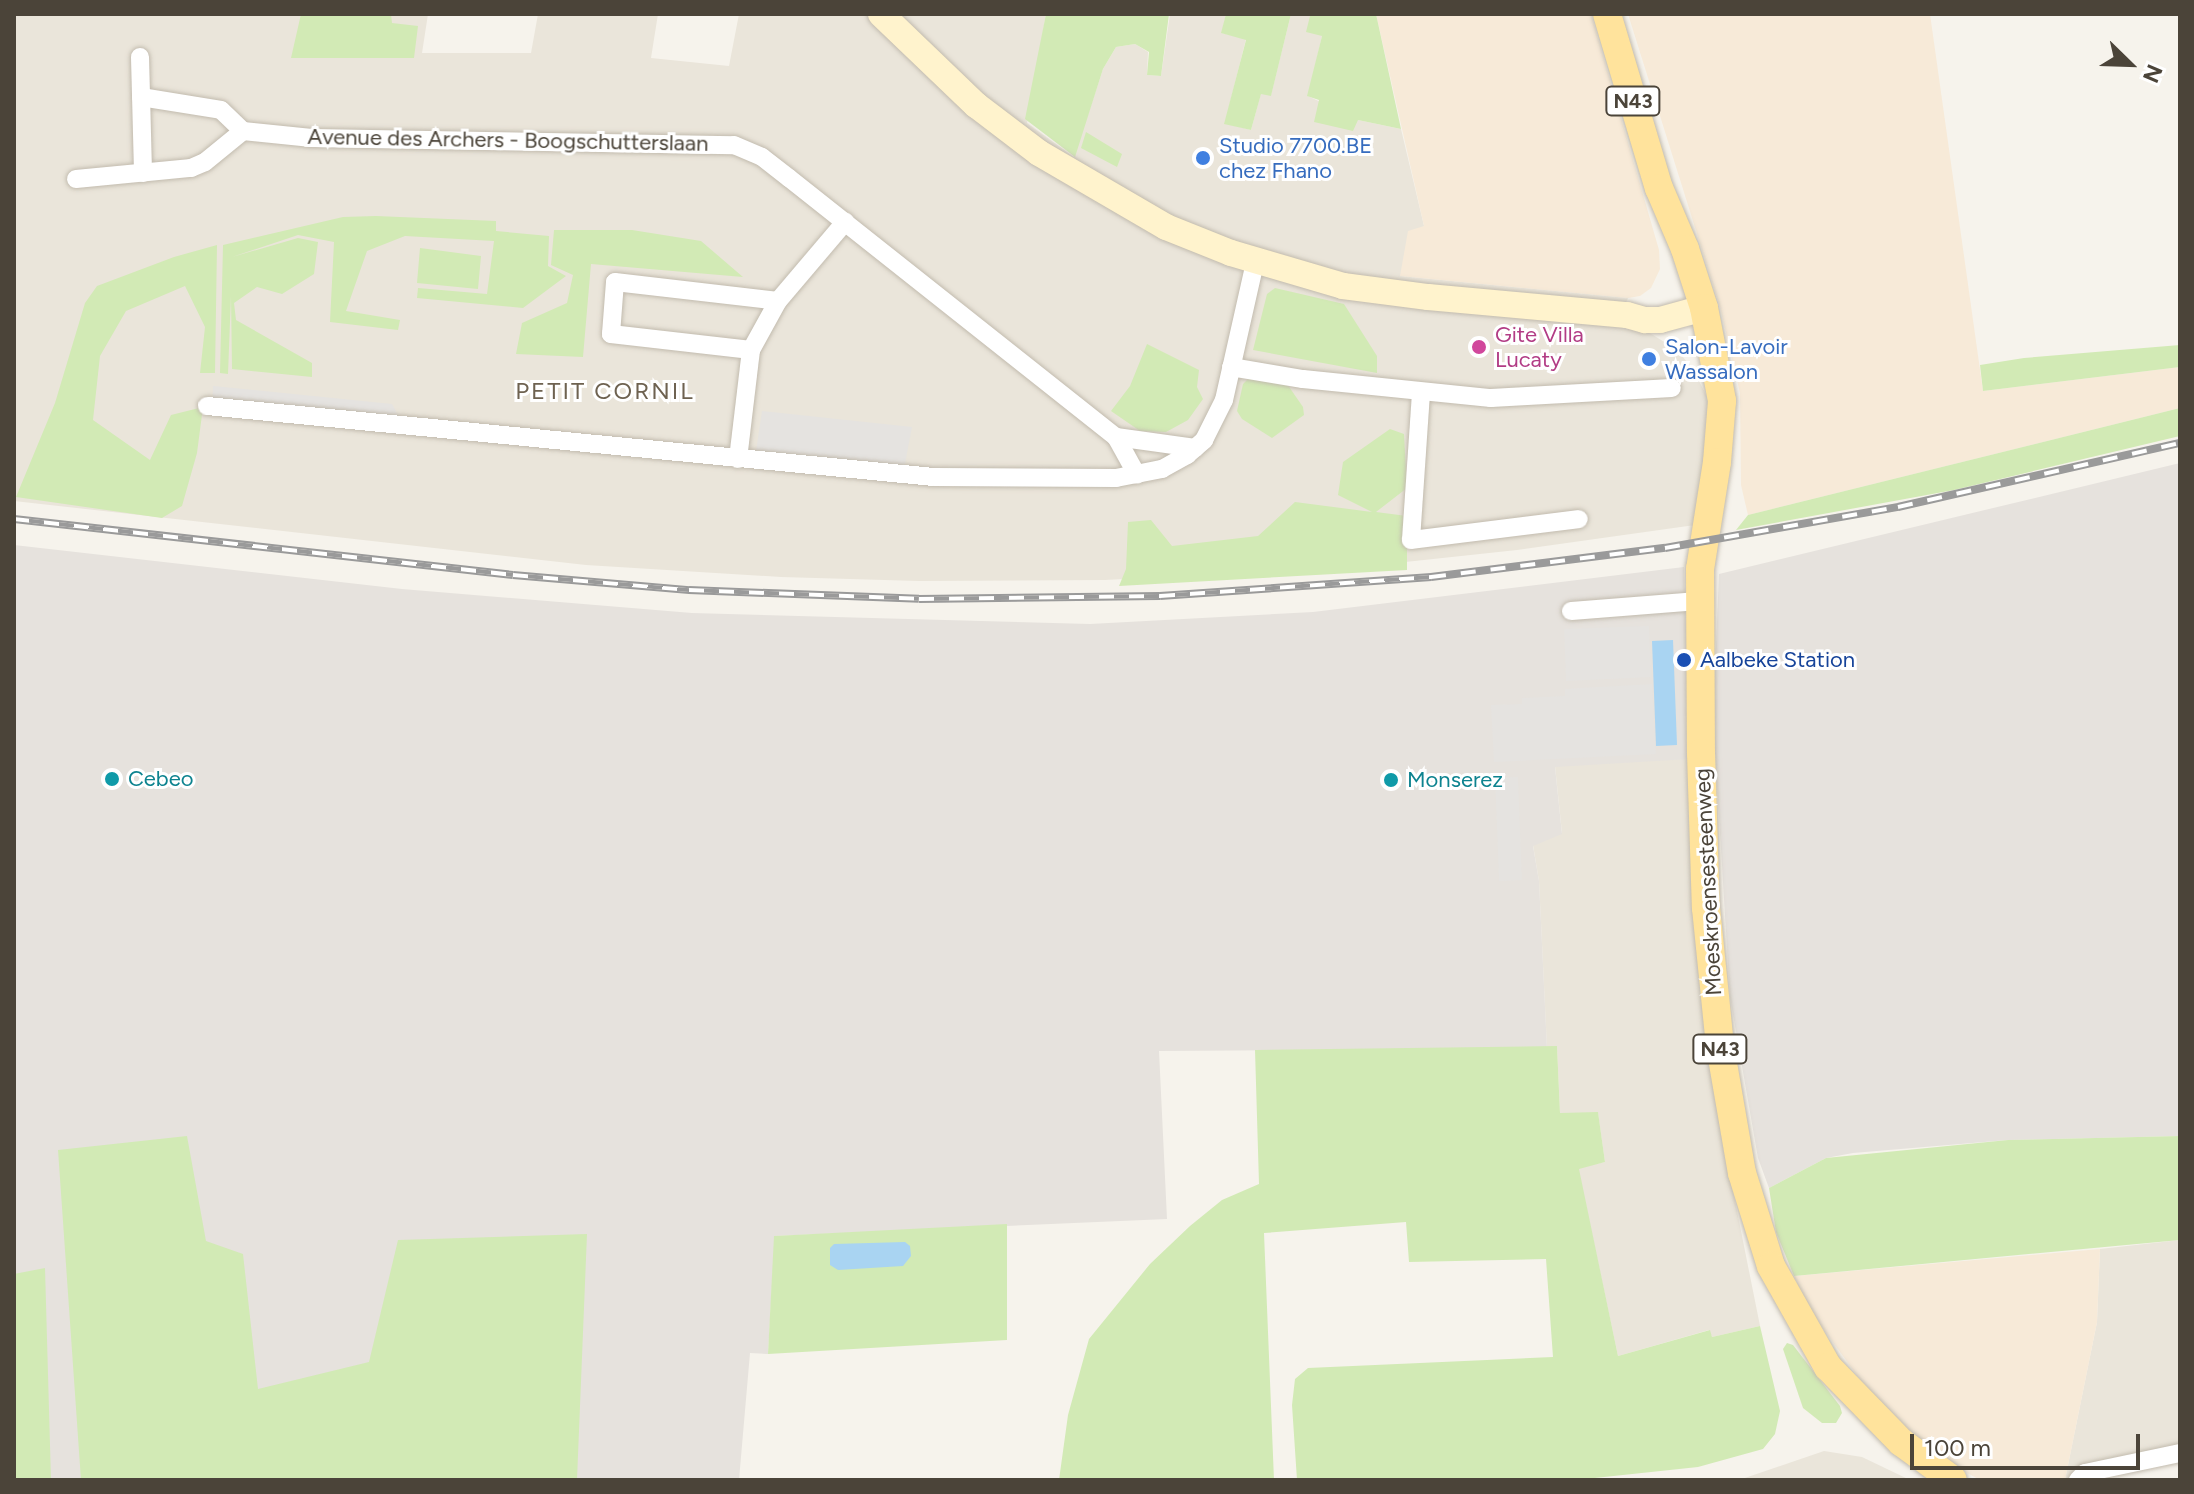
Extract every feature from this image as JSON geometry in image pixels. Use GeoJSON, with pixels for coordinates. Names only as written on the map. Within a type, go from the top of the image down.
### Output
{"type":"FeatureCollection","features":[{"type":"Feature","properties":{"kind":"main road"},"geometry":{"type":"LineString","coordinates":[[881,14],[976,105],[1039,153],[1166,227],[1255,262],[1343,286],[1660,320],[1701,299]]}},
{"type":"Feature","properties":{"kind":"main road","name":"N43"},"geometry":{"type":"LineString","coordinates":[[1607,14],[1659,188],[1701,299]]}},
{"type":"Feature","properties":{"kind":"main road","name":"Moeskroensesteenweg"},"geometry":{"type":"LineString","coordinates":[[1701,299],[1719,379],[1722,422],[1703,542],[1699,601],[1707,924],[1720,1046],[1742,1173],[1760,1236],[1785,1296],[1828,1367],[1901,1442],[1953,1480]]}},
{"type":"Feature","properties":{"kind":"street"},"geometry":{"type":"LineString","coordinates":[[140,57],[143,173]]}},
{"type":"Feature","properties":{"kind":"street"},"geometry":{"type":"LineString","coordinates":[[76,179],[191,168],[205,162],[243,131],[221,110],[141,97]]}},
{"type":"Feature","properties":{"kind":"street","name":"Avenue des Archers - Boogschutterslaan"},"geometry":{"type":"LineString","coordinates":[[243,131],[333,139],[734,145],[762,157],[1116,437],[1137,475]]}},
{"type":"Feature","properties":{"kind":"street"},"geometry":{"type":"LineString","coordinates":[[738,459],[751,350],[778,301],[845,222]]}},
{"type":"Feature","properties":{"kind":"street"},"geometry":{"type":"LineString","coordinates":[[207,406],[934,477],[1137,475],[1162,469],[1195,448],[1215,421],[1255,262]]}},
{"type":"Feature","properties":{"kind":"street"},"geometry":{"type":"LineString","coordinates":[[751,350],[611,334],[615,282],[778,301]]}},
{"type":"Feature","properties":{"kind":"street"},"geometry":{"type":"LineString","coordinates":[[1231,367],[1421,393],[1539,397],[1672,388]]}},
{"type":"Feature","properties":{"kind":"street"},"geometry":{"type":"LineString","coordinates":[[1421,393],[1411,540],[1579,519]]}},
{"type":"Feature","properties":{"kind":"street"},"geometry":{"type":"LineString","coordinates":[[1116,437],[1195,448]]}},
{"type":"Feature","properties":{"kind":"street"},"geometry":{"type":"LineString","coordinates":[[1571,611],[1699,601]]}},
{"type":"Feature","properties":{"kind":"street"},"geometry":{"type":"LineString","coordinates":[[2078,1480],[2085,1473],[2180,1453]]}},
{"type":"Feature","properties":{"kind":"shaded area"},"geometry":{"type":"Polygon","coordinates":[[[14,14],[428,14],[422,53],[531,53],[538,14],[658,14],[651,58],[729,66],[739,14],[1046,14],[1027,123],[1074,157],[1103,69],[1116,47],[1135,44],[1148,52],[1147,75],[1161,76],[1170,14],[1226,14],[1222,33],[1246,39],[1225,123],[1251,130],[1261,93],[1271,95],[1291,14],[1310,16],[1322,36],[1308,96],[1358,120],[1401,129],[1424,226],[1400,276],[1628,298],[1621,315],[1677,350],[1693,369],[1707,397],[1712,422],[1695,525],[1517,550],[1368,566],[1105,580],[919,581],[781,577],[586,565],[14,501],[14,14]]]}},
{"type":"Feature","properties":{"kind":"shaded area"},"geometry":{"type":"Polygon","coordinates":[[[1376,14],[1591,14],[1659,250],[1660,269],[1651,288],[1640,296],[1628,298],[1400,276],[1408,231],[1424,226],[1376,14]]]}},
{"type":"Feature","properties":{"kind":"shaded area"},"geometry":{"type":"Polygon","coordinates":[[[1628,14],[1930,14],[1983,391],[2180,367],[2180,408],[1748,515],[1741,485],[1740,393],[1720,307],[1628,14]]]}},
{"type":"Feature","properties":{"kind":"shaded area"},"geometry":{"type":"Polygon","coordinates":[[[213,386],[392,404],[404,426],[212,407],[213,386]]]}},
{"type":"Feature","properties":{"kind":"shaded area"},"geometry":{"type":"Polygon","coordinates":[[[762,411],[912,427],[904,469],[756,451],[762,411]]]}},
{"type":"Feature","properties":{"kind":"shaded area"},"geometry":{"type":"Polygon","coordinates":[[[2180,463],[2180,1136],[2008,1140],[1853,1153],[1826,1158],[1769,1188],[1758,1158],[1730,997],[1713,718],[1719,574],[2180,463]]]}},
{"type":"Feature","properties":{"kind":"shaded area"},"geometry":{"type":"Polygon","coordinates":[[[14,545],[402,589],[692,613],[1090,624],[1313,612],[1684,567],[1690,759],[1555,767],[1562,834],[1533,846],[1539,881],[1547,1048],[1159,1051],[1167,1219],[775,1236],[768,1354],[750,1353],[739,1480],[14,1480],[14,545]]]}},
{"type":"Feature","properties":{"kind":"shaded area"},"geometry":{"type":"Polygon","coordinates":[[[1649,626],[1651,677],[1566,681],[1564,629],[1649,626]]]}},
{"type":"Feature","properties":{"kind":"shaded area"},"geometry":{"type":"Polygon","coordinates":[[[1652,684],[1656,754],[1494,762],[1491,705],[1522,704],[1522,698],[1565,696],[1565,689],[1652,684]]]}},
{"type":"Feature","properties":{"kind":"shaded area"},"geometry":{"type":"Polygon","coordinates":[[[1697,758],[1730,1176],[1760,1326],[1712,1337],[1709,1330],[1618,1356],[1578,1168],[1605,1162],[1598,1113],[1560,1113],[1557,1046],[1547,1048],[1539,881],[1533,845],[1562,833],[1555,766],[1697,758]]]}},
{"type":"Feature","properties":{"kind":"shaded area"},"geometry":{"type":"Polygon","coordinates":[[[1518,777],[1522,880],[1499,881],[1495,778],[1518,777]]]}},
{"type":"Feature","properties":{"kind":"shaded area"},"geometry":{"type":"Polygon","coordinates":[[[2180,1240],[2180,1448],[2082,1470],[2065,1480],[2097,1322],[2100,1249],[2180,1240]]]}},
{"type":"Feature","properties":{"kind":"shaded area"},"geometry":{"type":"Polygon","coordinates":[[[2100,1249],[2097,1322],[2065,1480],[1980,1480],[1906,1429],[1864,1385],[1811,1312],[1794,1276],[2100,1249]]]}},
{"type":"Feature","properties":{"kind":"shaded area"},"geometry":{"type":"Polygon","coordinates":[[[1824,1451],[1862,1457],[1910,1480],[1739,1480],[1824,1451]]]}},
{"type":"Feature","properties":{"kind":"green space"},"geometry":{"type":"Polygon","coordinates":[[[301,14],[391,14],[392,23],[418,26],[414,58],[291,58],[301,14]]]}},
{"type":"Feature","properties":{"kind":"green space"},"geometry":{"type":"Polygon","coordinates":[[[1046,14],[1169,14],[1161,76],[1147,75],[1149,52],[1135,44],[1116,47],[1103,69],[1075,157],[1025,119],[1046,14]]]}},
{"type":"Feature","properties":{"kind":"green space"},"geometry":{"type":"Polygon","coordinates":[[[1226,14],[1291,14],[1271,96],[1261,94],[1251,130],[1224,124],[1246,40],[1221,33],[1226,14]]]}},
{"type":"Feature","properties":{"kind":"green space"},"geometry":{"type":"Polygon","coordinates":[[[1303,14],[1376,14],[1401,129],[1358,120],[1353,131],[1314,122],[1319,100],[1307,96],[1322,36],[1306,32],[1310,16],[1303,14]]]}},
{"type":"Feature","properties":{"kind":"green space"},"geometry":{"type":"Polygon","coordinates":[[[1086,132],[1122,154],[1117,167],[1081,148],[1086,132]]]}},
{"type":"Feature","properties":{"kind":"green space"},"geometry":{"type":"Polygon","coordinates":[[[343,217],[496,221],[496,231],[549,236],[548,266],[566,276],[523,308],[417,298],[418,288],[487,294],[494,241],[405,236],[367,251],[346,311],[400,320],[398,330],[330,322],[334,242],[298,235],[232,257],[298,238],[318,242],[314,274],[282,294],[257,287],[234,303],[236,320],[312,363],[312,377],[232,369],[231,296],[228,374],[220,373],[223,245],[343,217]]]}},
{"type":"Feature","properties":{"kind":"green space"},"geometry":{"type":"Polygon","coordinates":[[[554,230],[632,230],[701,241],[743,277],[591,264],[583,357],[516,354],[522,323],[567,303],[573,275],[551,265],[554,230]]]}},
{"type":"Feature","properties":{"kind":"green space"},"geometry":{"type":"Polygon","coordinates":[[[217,245],[215,373],[200,373],[205,327],[185,286],[126,311],[100,356],[93,420],[150,460],[171,415],[203,407],[197,453],[182,506],[162,518],[16,497],[55,403],[85,303],[97,286],[174,257],[217,245]]]}},
{"type":"Feature","properties":{"kind":"green space"},"geometry":{"type":"Polygon","coordinates":[[[420,248],[481,256],[478,289],[417,283],[420,248]]]}},
{"type":"Feature","properties":{"kind":"green space"},"geometry":{"type":"Polygon","coordinates":[[[1275,288],[1344,304],[1377,356],[1377,373],[1253,350],[1267,294],[1275,288]]]}},
{"type":"Feature","properties":{"kind":"green space"},"geometry":{"type":"Polygon","coordinates":[[[1147,344],[1199,370],[1197,387],[1203,399],[1188,420],[1166,432],[1140,431],[1111,411],[1130,386],[1147,344]]]}},
{"type":"Feature","properties":{"kind":"green space"},"geometry":{"type":"Polygon","coordinates":[[[2180,345],[2180,367],[1983,391],[1980,365],[2024,358],[2180,345]]]}},
{"type":"Feature","properties":{"kind":"green space"},"geometry":{"type":"Polygon","coordinates":[[[1249,378],[1285,381],[1303,407],[1304,415],[1272,438],[1242,419],[1237,411],[1243,384],[1249,378]]]}},
{"type":"Feature","properties":{"kind":"green space"},"geometry":{"type":"Polygon","coordinates":[[[2180,408],[2180,436],[1954,490],[1736,530],[1748,515],[2180,408]]]}},
{"type":"Feature","properties":{"kind":"green space"},"geometry":{"type":"Polygon","coordinates":[[[1390,429],[1404,434],[1407,488],[1376,512],[1407,516],[1407,570],[1119,586],[1126,569],[1128,522],[1151,520],[1172,546],[1258,536],[1295,502],[1372,512],[1338,495],[1343,462],[1390,429]]]}},
{"type":"Feature","properties":{"kind":"green space"},"geometry":{"type":"Polygon","coordinates":[[[1557,1046],[1560,1113],[1598,1112],[1605,1162],[1579,1169],[1618,1356],[1710,1330],[1712,1337],[1760,1326],[1780,1411],[1775,1434],[1763,1449],[1698,1467],[1576,1480],[1297,1480],[1292,1405],[1295,1379],[1308,1368],[1553,1357],[1546,1259],[1409,1262],[1406,1222],[1264,1233],[1274,1480],[1059,1480],[1068,1415],[1089,1339],[1150,1264],[1190,1226],[1222,1200],[1259,1184],[1255,1050],[1557,1046]]]}},
{"type":"Feature","properties":{"kind":"green space"},"geometry":{"type":"Polygon","coordinates":[[[187,1136],[206,1241],[243,1254],[258,1389],[369,1362],[398,1240],[587,1234],[577,1480],[81,1480],[58,1150],[187,1136]]]}},
{"type":"Feature","properties":{"kind":"green space"},"geometry":{"type":"Polygon","coordinates":[[[2180,1136],[2180,1240],[1794,1276],[1776,1232],[1769,1188],[1826,1158],[2008,1140],[2180,1136]]]}},
{"type":"Feature","properties":{"kind":"green space"},"geometry":{"type":"Polygon","coordinates":[[[1007,1224],[1007,1340],[768,1354],[774,1236],[1007,1224]]]}},
{"type":"Feature","properties":{"kind":"green space"},"geometry":{"type":"Polygon","coordinates":[[[45,1268],[51,1480],[14,1480],[14,1274],[45,1268]]]}},
{"type":"Feature","properties":{"kind":"green space"},"geometry":{"type":"Polygon","coordinates":[[[1787,1343],[1793,1345],[1840,1406],[1842,1413],[1836,1423],[1822,1423],[1803,1408],[1783,1349],[1787,1343]]]}},
{"type":"Feature","properties":{"kind":"water"},"geometry":{"type":"Polygon","coordinates":[[[1673,640],[1677,745],[1656,746],[1652,641],[1673,640]]]}},
{"type":"Feature","properties":{"kind":"water"},"geometry":{"type":"Polygon","coordinates":[[[905,1242],[910,1246],[911,1256],[903,1266],[838,1270],[830,1265],[830,1248],[834,1244],[905,1242]]]}},
{"type":"Feature","properties":{"kind":"railway"},"geometry":{"type":"LineString","coordinates":[[14,519],[513,575],[689,590],[919,599],[1160,596],[1431,577],[1665,548],[1898,507],[2180,443]]}},
{"type":"Feature","properties":{"kind":"place","name":"Studio 7700.BE chez Fhano"},"geometry":{"type":"Point","coordinates":[1203,158]}},
{"type":"Feature","properties":{"kind":"place","name":"Gite Villa Lucaty"},"geometry":{"type":"Point","coordinates":[1479,347]}},
{"type":"Feature","properties":{"kind":"place","name":"Salon-Lavoir Wassalon"},"geometry":{"type":"Point","coordinates":[1649,359]}},
{"type":"Feature","properties":{"kind":"place","name":"Aalbeke Station"},"geometry":{"type":"Point","coordinates":[1684,660]}},
{"type":"Feature","properties":{"kind":"place","name":"Cebeo"},"geometry":{"type":"Point","coordinates":[112,779]}},
{"type":"Feature","properties":{"kind":"place","name":"Monserez"},"geometry":{"type":"Point","coordinates":[1391,780]}},
{"type":"Feature","properties":{"kind":"district","name":"PETIT CORNIL"},"geometry":{"type":"Point","coordinates":[605,391]}}]}
